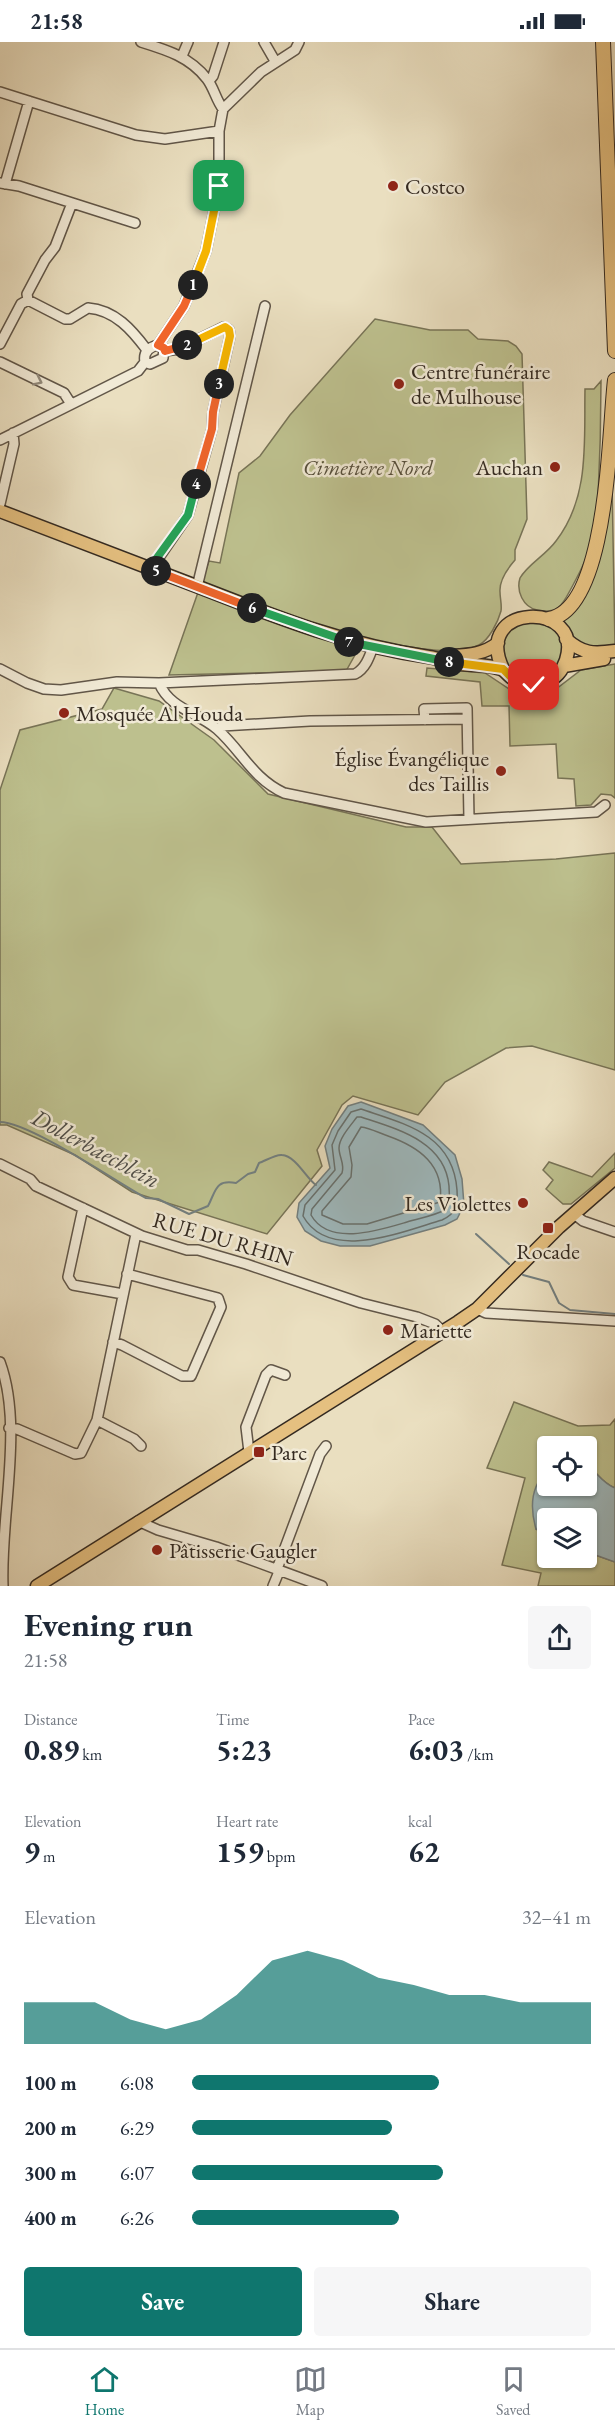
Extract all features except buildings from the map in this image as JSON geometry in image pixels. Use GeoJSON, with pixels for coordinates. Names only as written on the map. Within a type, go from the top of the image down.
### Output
{"type":"FeatureCollection","features":[{"type":"Feature","properties":{"kind":"highway"},"geometry":{"type":"LineString","coordinates":[[603,42],[615,351]]}},
{"type":"Feature","properties":{"kind":"highway"},"geometry":{"type":"LineString","coordinates":[[549,619],[562,613],[582,587],[597,547],[608,471],[615,380]]}},
{"type":"Feature","properties":{"kind":"main road"},"geometry":{"type":"LineString","coordinates":[[0,511],[302,627],[372,648],[436,658],[452,663],[503,669]]}},
{"type":"Feature","properties":{"kind":"main road"},"geometry":{"type":"LineString","coordinates":[[566,639],[567,658],[564,666],[552,680],[534,685],[516,682],[503,669],[497,652],[498,643],[506,627],[522,617],[540,616],[556,624],[566,639],[579,650],[597,657],[615,657]]}},
{"type":"Feature","properties":{"kind":"main road"},"geometry":{"type":"LineString","coordinates":[[436,658],[488,651],[498,643]]}},
{"type":"Feature","properties":{"kind":"main road"},"geometry":{"type":"LineString","coordinates":[[564,666],[615,651]]}},
{"type":"Feature","properties":{"kind":"main road"},"geometry":{"type":"LineString","coordinates":[[37,1586],[477,1309],[574,1214],[615,1178]]}},
{"type":"Feature","properties":{"kind":"street"},"geometry":{"type":"LineString","coordinates":[[182,56],[188,42]]}},
{"type":"Feature","properties":{"kind":"street"},"geometry":{"type":"LineString","coordinates":[[209,81],[213,76],[224,42]]}},
{"type":"Feature","properties":{"kind":"street"},"geometry":{"type":"LineString","coordinates":[[264,42],[275,61]]}},
{"type":"Feature","properties":{"kind":"street"},"geometry":{"type":"LineString","coordinates":[[223,109],[275,61],[289,56],[299,42]]}},
{"type":"Feature","properties":{"kind":"street"},"geometry":{"type":"LineString","coordinates":[[145,362],[150,364],[163,358],[162,348],[184,306],[206,251],[219,186],[219,131],[223,109],[209,81],[194,65],[182,56],[147,43]]}},
{"type":"Feature","properties":{"kind":"street"},"geometry":{"type":"LineString","coordinates":[[0,92],[136,135],[165,139],[219,131]]}},
{"type":"Feature","properties":{"kind":"street"},"geometry":{"type":"LineString","coordinates":[[29,101],[2,184],[20,186],[135,223]]}},
{"type":"Feature","properties":{"kind":"street"},"geometry":{"type":"LineString","coordinates":[[28,300],[27,294],[45,260],[55,247],[72,203]]}},
{"type":"Feature","properties":{"kind":"street"},"geometry":{"type":"LineString","coordinates":[[28,300],[64,319],[70,319],[88,308],[102,311],[131,328],[147,350]]}},
{"type":"Feature","properties":{"kind":"street"},"geometry":{"type":"LineString","coordinates":[[0,344],[21,304],[28,300]]}},
{"type":"Feature","properties":{"kind":"street"},"geometry":{"type":"LineString","coordinates":[[197,587],[265,306]]}},
{"type":"Feature","properties":{"kind":"street"},"geometry":{"type":"LineString","coordinates":[[147,350],[179,349],[225,327],[229,330],[230,336],[213,412],[212,429],[188,515],[151,569]]}},
{"type":"Feature","properties":{"kind":"street"},"geometry":{"type":"LineString","coordinates":[[0,440],[138,371],[145,362],[144,356],[147,350]]}},
{"type":"Feature","properties":{"kind":"street"},"geometry":{"type":"LineString","coordinates":[[0,362],[64,393],[71,404]]}},
{"type":"Feature","properties":{"kind":"street"},"geometry":{"type":"LineString","coordinates":[[0,504],[14,444],[13,433]]}},
{"type":"Feature","properties":{"kind":"street"},"geometry":{"type":"LineString","coordinates":[[0,669],[44,689],[61,690],[112,682],[159,683],[355,675],[366,664],[372,648]]}},
{"type":"Feature","properties":{"kind":"street"},"geometry":{"type":"LineString","coordinates":[[159,683],[163,693],[176,705],[217,729],[268,786],[284,793],[412,821],[426,822],[596,812],[605,805]]}},
{"type":"Feature","properties":{"kind":"street"},"geometry":{"type":"LineString","coordinates":[[424,720],[424,709],[467,708],[469,819]]}},
{"type":"Feature","properties":{"kind":"street"},"geometry":{"type":"LineString","coordinates":[[217,729],[222,726],[310,721],[467,719]]}},
{"type":"Feature","properties":{"kind":"street","name":"RUE DU RHIN"},"geometry":{"type":"LineString","coordinates":[[0,1164],[30,1179],[36,1186],[136,1234],[187,1250],[198,1250],[246,1264],[361,1303],[417,1317],[435,1324],[442,1331]]}},
{"type":"Feature","properties":{"kind":"street"},"geometry":{"type":"LineString","coordinates":[[83,1208],[68,1277],[73,1285],[123,1294]]}},
{"type":"Feature","properties":{"kind":"street"},"geometry":{"type":"LineString","coordinates":[[574,1214],[583,1221],[615,1232]]}},
{"type":"Feature","properties":{"kind":"street"},"geometry":{"type":"LineString","coordinates":[[9,1428],[17,1429],[75,1454],[81,1453],[97,1420],[136,1234]]}},
{"type":"Feature","properties":{"kind":"street"},"geometry":{"type":"LineString","coordinates":[[113,1342],[182,1376],[191,1376],[221,1307],[218,1298],[127,1274]]}},
{"type":"Feature","properties":{"kind":"street"},"geometry":{"type":"LineString","coordinates":[[477,1309],[486,1313],[615,1321]]}},
{"type":"Feature","properties":{"kind":"street"},"geometry":{"type":"LineString","coordinates":[[0,1362],[6,1379],[9,1428],[3,1586]]}},
{"type":"Feature","properties":{"kind":"street"},"geometry":{"type":"LineString","coordinates":[[249,1452],[246,1427],[266,1375],[271,1370],[285,1375]]}},
{"type":"Feature","properties":{"kind":"street"},"geometry":{"type":"LineString","coordinates":[[97,1420],[134,1438],[141,1446]]}},
{"type":"Feature","properties":{"kind":"street"},"geometry":{"type":"LineString","coordinates":[[273,1586],[278,1574],[277,1569],[320,1454],[326,1446]]}},
{"type":"Feature","properties":{"kind":"street"},"geometry":{"type":"LineString","coordinates":[[138,1521],[158,1530],[216,1547],[277,1569],[307,1583],[322,1586]]}},
{"type":"Feature","properties":{"kind":"green space","name":"Cimetière Nord"},"geometry":{"type":"Polygon","coordinates":[[[375,319],[430,330],[468,330],[478,339],[508,341],[522,354],[527,519],[515,550],[515,560],[502,579],[501,611],[493,630],[479,645],[453,651],[422,649],[364,639],[346,671],[169,675],[209,561],[220,563],[239,473],[260,456],[290,415],[375,319]]]}},
{"type":"Feature","properties":{"kind":"green space"},"geometry":{"type":"Polygon","coordinates":[[[601,381],[597,515],[592,540],[583,566],[560,606],[551,611],[537,610],[524,602],[519,588],[520,578],[556,541],[575,506],[583,468],[585,389],[594,389],[601,381]]]}},
{"type":"Feature","properties":{"kind":"green space"},"geometry":{"type":"Polygon","coordinates":[[[612,481],[615,646],[588,647],[572,637],[561,620],[573,610],[612,481]]]}},
{"type":"Feature","properties":{"kind":"green space"},"geometry":{"type":"Polygon","coordinates":[[[533,620],[554,629],[563,650],[554,671],[533,680],[512,671],[503,650],[512,629],[533,620]]]}},
{"type":"Feature","properties":{"kind":"green space"},"geometry":{"type":"Polygon","coordinates":[[[615,664],[615,798],[601,794],[591,805],[576,806],[574,779],[558,778],[556,744],[510,746],[509,706],[482,706],[480,682],[426,676],[427,668],[485,673],[512,691],[534,695],[556,689],[581,670],[615,664]]]}},
{"type":"Feature","properties":{"kind":"green space"},"geometry":{"type":"Polygon","coordinates":[[[114,688],[159,701],[214,740],[268,794],[406,827],[432,827],[461,864],[615,853],[615,1070],[532,1046],[506,1048],[445,1082],[418,1115],[353,1096],[342,1105],[317,1150],[322,1166],[267,1234],[132,1192],[75,1155],[7,1125],[0,1125],[0,790],[20,730],[102,709],[114,688]]]}},
{"type":"Feature","properties":{"kind":"green space"},"geometry":{"type":"Polygon","coordinates":[[[615,1153],[615,1168],[571,1204],[563,1204],[546,1189],[553,1180],[543,1170],[549,1162],[592,1177],[615,1153]]]}},
{"type":"Feature","properties":{"kind":"green space"},"geometry":{"type":"Polygon","coordinates":[[[514,1402],[578,1426],[610,1425],[615,1419],[615,1488],[597,1474],[597,1436],[537,1436],[536,1529],[537,1568],[597,1568],[597,1556],[615,1562],[615,1586],[538,1586],[541,1573],[502,1565],[525,1478],[487,1468],[514,1402]]]}},
{"type":"Feature","properties":{"kind":"water"},"geometry":{"type":"Polygon","coordinates":[[[361,1102],[423,1125],[455,1155],[462,1179],[464,1205],[457,1219],[445,1225],[370,1246],[340,1246],[321,1241],[305,1231],[297,1217],[299,1203],[330,1168],[325,1146],[332,1129],[348,1106],[361,1102]]]}},
{"type":"Feature","properties":{"kind":"water"},"geometry":{"type":"Polygon","coordinates":[[[597,1474],[615,1488],[615,1562],[597,1556],[597,1508],[537,1508],[536,1529],[533,1513],[537,1485],[537,1496],[597,1496],[597,1474]]]}},
{"type":"Feature","properties":{"kind":"waterway","name":"Dollerbaechlein"},"geometry":{"type":"LineString","coordinates":[[0,1122],[31,1131],[146,1198],[158,1199],[189,1214],[208,1206],[220,1185],[229,1182],[236,1183],[255,1172],[259,1163],[277,1156],[282,1155],[292,1159],[316,1185]]}},
{"type":"Feature","properties":{"kind":"waterway","name":"Dollerbaechlein"},"geometry":{"type":"LineString","coordinates":[[476,1234],[509,1264]]}},
{"type":"Feature","properties":{"kind":"waterway","name":"Dollerbaechlein"},"geometry":{"type":"LineString","coordinates":[[523,1275],[549,1282],[559,1303],[570,1310],[615,1314]]}},
{"type":"Feature","properties":{"kind":"place","name":"Costco"},"geometry":{"type":"Point","coordinates":[393,186]}},
{"type":"Feature","properties":{"kind":"place","name":"Centre funéraire de Mulhouse"},"geometry":{"type":"Point","coordinates":[399,384]}},
{"type":"Feature","properties":{"kind":"place","name":"Auchan"},"geometry":{"type":"Point","coordinates":[555,467]}},
{"type":"Feature","properties":{"kind":"place","name":"Mosquée Al Houda"},"geometry":{"type":"Point","coordinates":[64,713]}},
{"type":"Feature","properties":{"kind":"place","name":"Église Évangélique des Taillis"},"geometry":{"type":"Point","coordinates":[501,771]}},
{"type":"Feature","properties":{"kind":"place","name":"Les Violettes"},"geometry":{"type":"Point","coordinates":[523,1203]}},
{"type":"Feature","properties":{"kind":"place","name":"Rocade"},"geometry":{"type":"Point","coordinates":[548,1228]}},
{"type":"Feature","properties":{"kind":"place","name":"Mariette"},"geometry":{"type":"Point","coordinates":[388,1330]}},
{"type":"Feature","properties":{"kind":"place","name":"Parc"},"geometry":{"type":"Point","coordinates":[259,1452]}},
{"type":"Feature","properties":{"kind":"place","name":"Pâtisserie Gaugler"},"geometry":{"type":"Point","coordinates":[157,1550]}},
{"type":"Feature","properties":{"kind":"route"},"geometry":{"type":"LineString","coordinates":[[219,186],[206,251],[184,306],[158,345],[165,351],[179,349],[225,327],[229,330],[230,336],[213,412],[212,429],[188,515],[151,569],[302,627],[345,641],[452,663],[503,669],[516,682],[534,685]]}}]}
